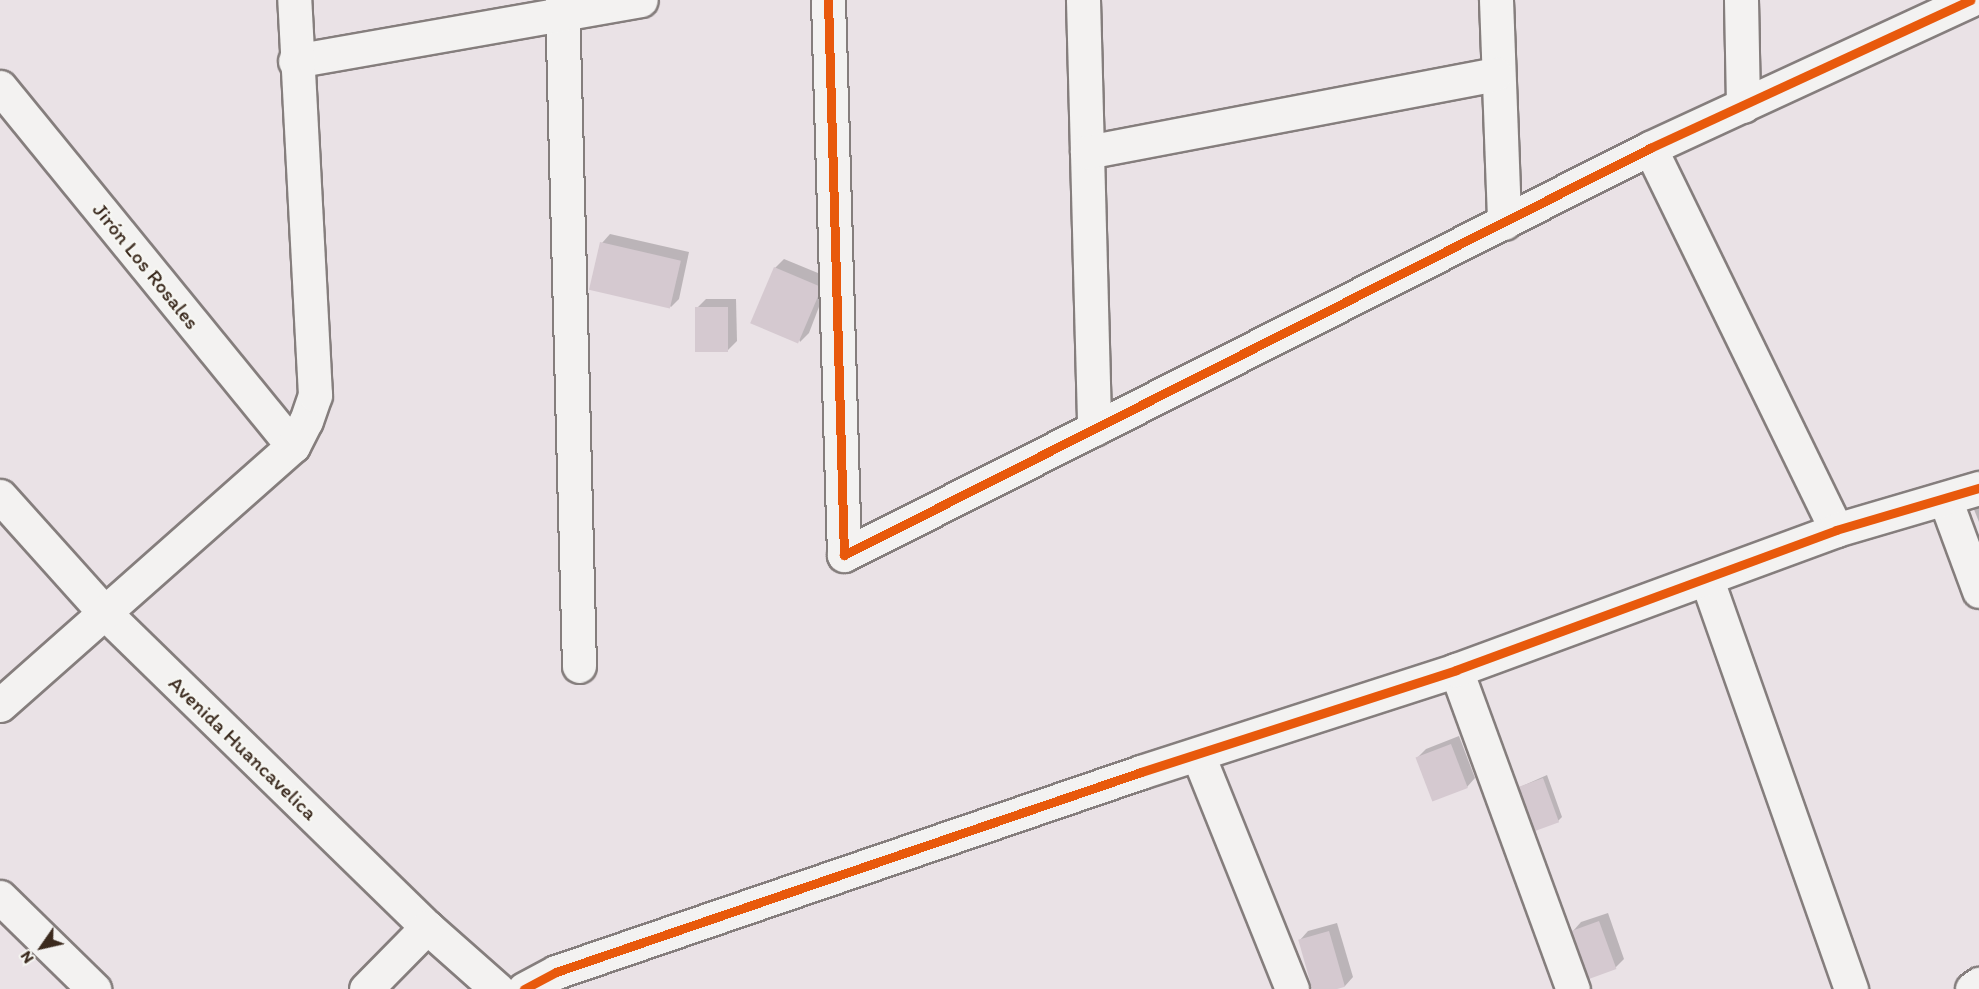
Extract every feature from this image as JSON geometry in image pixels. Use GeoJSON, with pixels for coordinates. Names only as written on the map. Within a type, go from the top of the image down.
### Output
{"type":"FeatureCollection","features":[{"type":"Feature","properties":{"kind":"street"},"geometry":{"type":"LineString","coordinates":[[0,705],[293,446],[315,395],[295,61],[294,0]]}},
{"type":"Feature","properties":{"kind":"street"},"geometry":{"type":"LineString","coordinates":[[295,61],[562,8],[641,0]]}},
{"type":"Feature","properties":{"kind":"street"},"geometry":{"type":"LineString","coordinates":[[828,0],[844,555],[1095,429],[1238,353],[1504,224],[1650,148],[1971,0]]}},
{"type":"Feature","properties":{"kind":"street"},"geometry":{"type":"LineString","coordinates":[[1083,0],[1095,429]]}},
{"type":"Feature","properties":{"kind":"street"},"geometry":{"type":"LineString","coordinates":[[1496,0],[1504,224]]}},
{"type":"Feature","properties":{"kind":"street"},"geometry":{"type":"LineString","coordinates":[[1740,0],[1743,106]]}},
{"type":"Feature","properties":{"kind":"street"},"geometry":{"type":"LineString","coordinates":[[562,8],[579,666]]}},
{"type":"Feature","properties":{"kind":"street"},"geometry":{"type":"LineString","coordinates":[[1087,152],[1497,75]]}},
{"type":"Feature","properties":{"kind":"street","name":"Jirón Los Rosales"},"geometry":{"type":"LineString","coordinates":[[0,87],[293,446]]}},
{"type":"Feature","properties":{"kind":"street"},"geometry":{"type":"LineString","coordinates":[[1650,148],[1836,530]]}},
{"type":"Feature","properties":{"kind":"street"},"geometry":{"type":"LineString","coordinates":[[524,989],[556,972],[1456,670],[1707,580],[1836,530],[1979,488]]}},
{"type":"Feature","properties":{"kind":"street","name":"Avenida Huancavelica"},"geometry":{"type":"LineString","coordinates":[[0,496],[105,613],[427,927],[497,989]]}},
{"type":"Feature","properties":{"kind":"street"},"geometry":{"type":"LineString","coordinates":[[1945,499],[1979,591]]}},
{"type":"Feature","properties":{"kind":"street"},"geometry":{"type":"LineString","coordinates":[[1707,580],[1851,989]]}},
{"type":"Feature","properties":{"kind":"street"},"geometry":{"type":"LineString","coordinates":[[1456,670],[1573,989]]}},
{"type":"Feature","properties":{"kind":"street"},"geometry":{"type":"LineString","coordinates":[[1198,755],[1292,989]]}},
{"type":"Feature","properties":{"kind":"street"},"geometry":{"type":"LineString","coordinates":[[0,897],[94,989]]}},
{"type":"Feature","properties":{"kind":"street"},"geometry":{"type":"LineString","coordinates":[[366,989],[427,927]]}},
{"type":"Feature","properties":{"kind":"street"},"geometry":{"type":"LineString","coordinates":[[1972,989],[1979,984]]}},
{"type":"Feature","properties":{"kind":"building"},"geometry":{"type":"Polygon","coordinates":[[[600,242],[681,261],[670,308],[589,290],[600,242]]]}},
{"type":"Feature","properties":{"kind":"building"},"geometry":{"type":"Polygon","coordinates":[[[774,267],[822,287],[798,343],[750,323],[774,267]]]}},
{"type":"Feature","properties":{"kind":"building"},"geometry":{"type":"Polygon","coordinates":[[[695,307],[728,307],[728,352],[695,352],[695,307]]]}},
{"type":"Feature","properties":{"kind":"building"},"geometry":{"type":"Polygon","coordinates":[[[1451,744],[1468,788],[1432,801],[1416,758],[1451,744]]]}},
{"type":"Feature","properties":{"kind":"building"},"geometry":{"type":"Polygon","coordinates":[[[1543,778],[1559,822],[1534,831],[1518,787],[1543,778]]]}},
{"type":"Feature","properties":{"kind":"building"},"geometry":{"type":"Polygon","coordinates":[[[1599,921],[1616,969],[1588,979],[1571,931],[1599,921]]]}},
{"type":"Feature","properties":{"kind":"building"},"geometry":{"type":"Polygon","coordinates":[[[1329,931],[1345,987],[1312,989],[1298,940],[1329,931]]]}},
{"type":"Feature","properties":{"kind":"cycle path"},"geometry":{"type":"LineString","coordinates":[[828,0],[844,555],[1650,148],[1971,0]]}},
{"type":"Feature","properties":{"kind":"cycle path"},"geometry":{"type":"LineString","coordinates":[[524,989],[556,972],[1141,772],[1456,670],[1836,530],[1979,488]]}}]}
